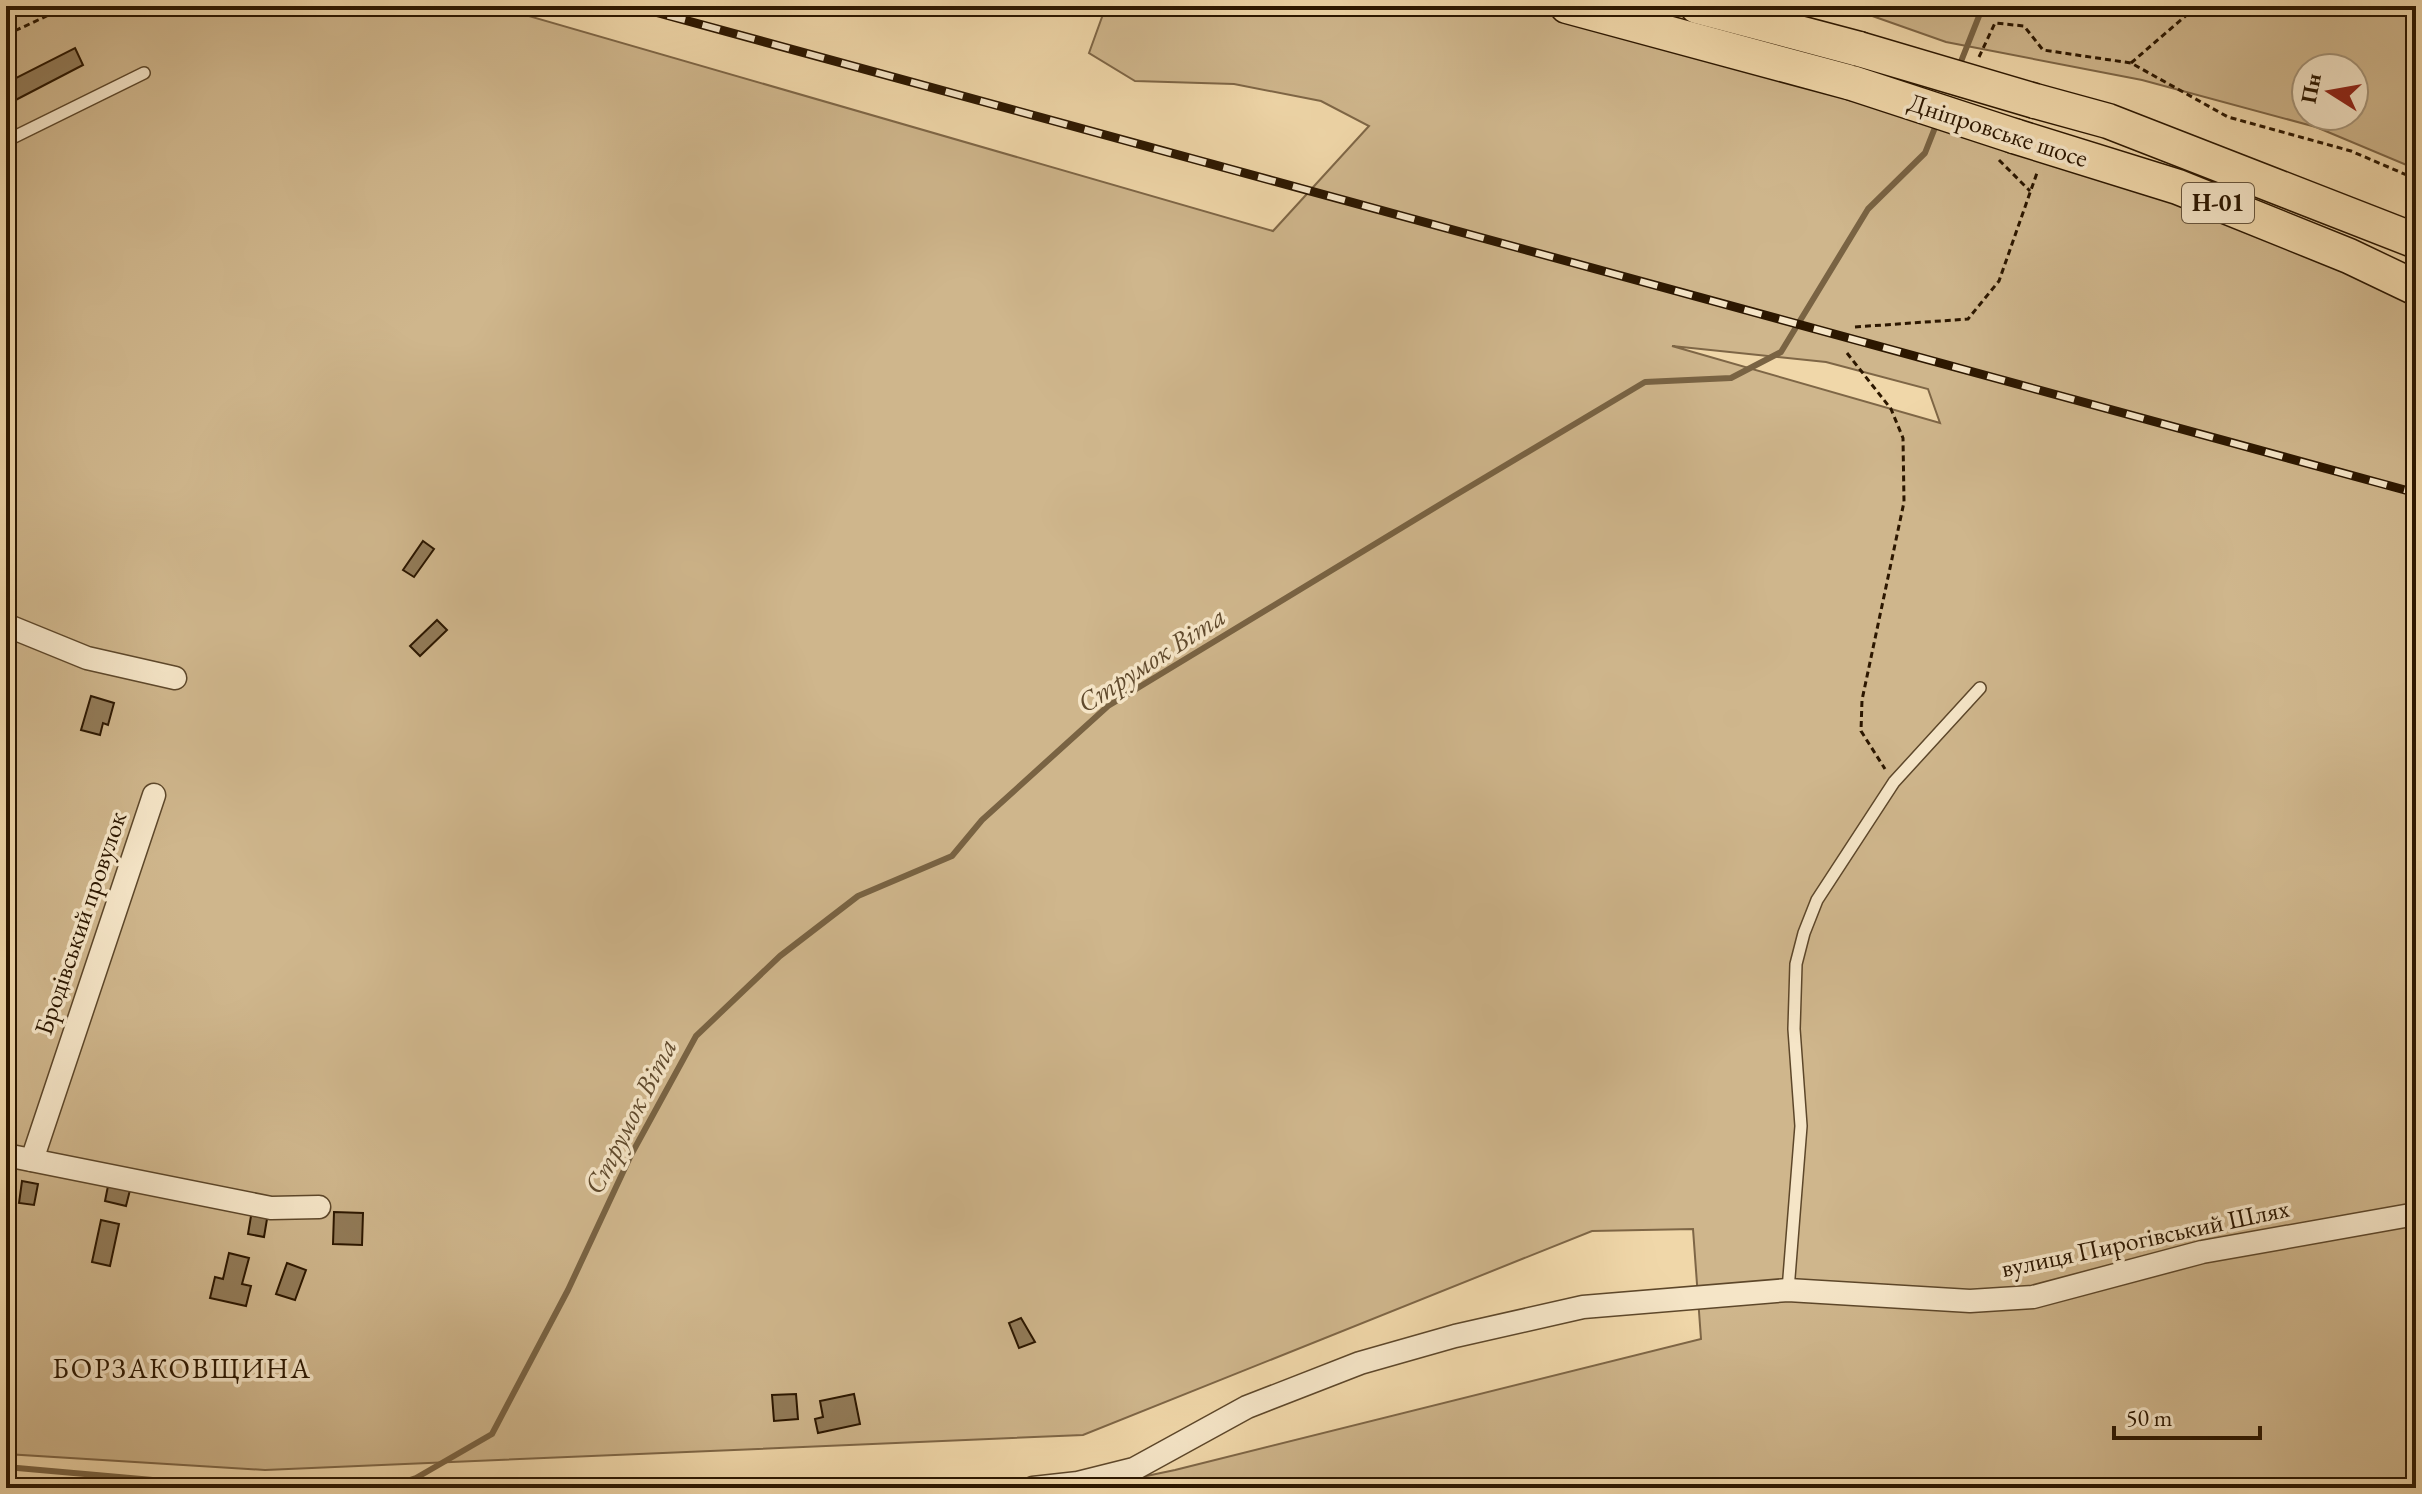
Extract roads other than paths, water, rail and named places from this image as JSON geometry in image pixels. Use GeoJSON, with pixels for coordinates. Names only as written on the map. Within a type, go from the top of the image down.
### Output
{"type":"FeatureCollection","features":[{"type":"Feature","properties":{"kind":"main road","name":"Дніпровське шосе"},"geometry":{"type":"LineString","coordinates":[[1567,6],[1852,83],[2005,147],[2178,187],[2349,256],[2416,288]]}},
{"type":"Feature","properties":{"kind":"main road","name":"Дніпровське шосе"},"geometry":{"type":"LineString","coordinates":[[1697,6],[2108,121],[2416,241]]}},
{"type":"Feature","properties":{"kind":"street"},"geometry":{"type":"LineString","coordinates":[[6,625],[87,658],[175,678]]}},
{"type":"Feature","properties":{"kind":"street","name":"Бродівський провулок"},"geometry":{"type":"LineString","coordinates":[[32,1160],[154,795]]}},
{"type":"Feature","properties":{"kind":"street"},"geometry":{"type":"LineString","coordinates":[[6,1155],[271,1208],[319,1207]]}},
{"type":"Feature","properties":{"kind":"street","name":"вулиця Пирогівський Шлях"},"geometry":{"type":"LineString","coordinates":[[1033,1488],[1078,1483],[1134,1469],[1247,1407],[1360,1363],[1455,1336],[1583,1307],[1788,1290],[1970,1301],[2033,1297],[2202,1252],[2416,1214]]}},
{"type":"Feature","properties":{"kind":"lane"},"geometry":{"type":"LineString","coordinates":[[6,141],[144,73]]}},
{"type":"Feature","properties":{"kind":"lane"},"geometry":{"type":"LineString","coordinates":[[1788,1290],[1801,1126],[1794,1029],[1796,964],[1817,900],[1894,782],[1980,688]]}},
{"type":"Feature","properties":{"kind":"waterway","name":"Струмок Віта"},"geometry":{"type":"LineString","coordinates":[[1958,69],[1983,6]]}},
{"type":"Feature","properties":{"kind":"waterway","name":"Струмок Віта"},"geometry":{"type":"LineString","coordinates":[[385,1488],[416,1478],[492,1434],[568,1290],[631,1155],[696,1036],[780,956],[858,896],[952,856],[982,820],[1108,706],[1454,496],[1645,382],[1731,378],[1781,352],[1868,209],[1925,153],[1938,120]]}},
{"type":"Feature","properties":{"kind":"waterway","name":"Струмок Віта"},"geometry":{"type":"LineString","coordinates":[[6,1467],[243,1488]]}},
{"type":"Feature","properties":{"kind":"railway"},"geometry":{"type":"LineString","coordinates":[[633,6],[2416,493]]}},
{"type":"Feature","properties":{"kind":"district","name":"БОРЗАКОВЩИНА"},"geometry":{"type":"Point","coordinates":[182,1368]}}]}
